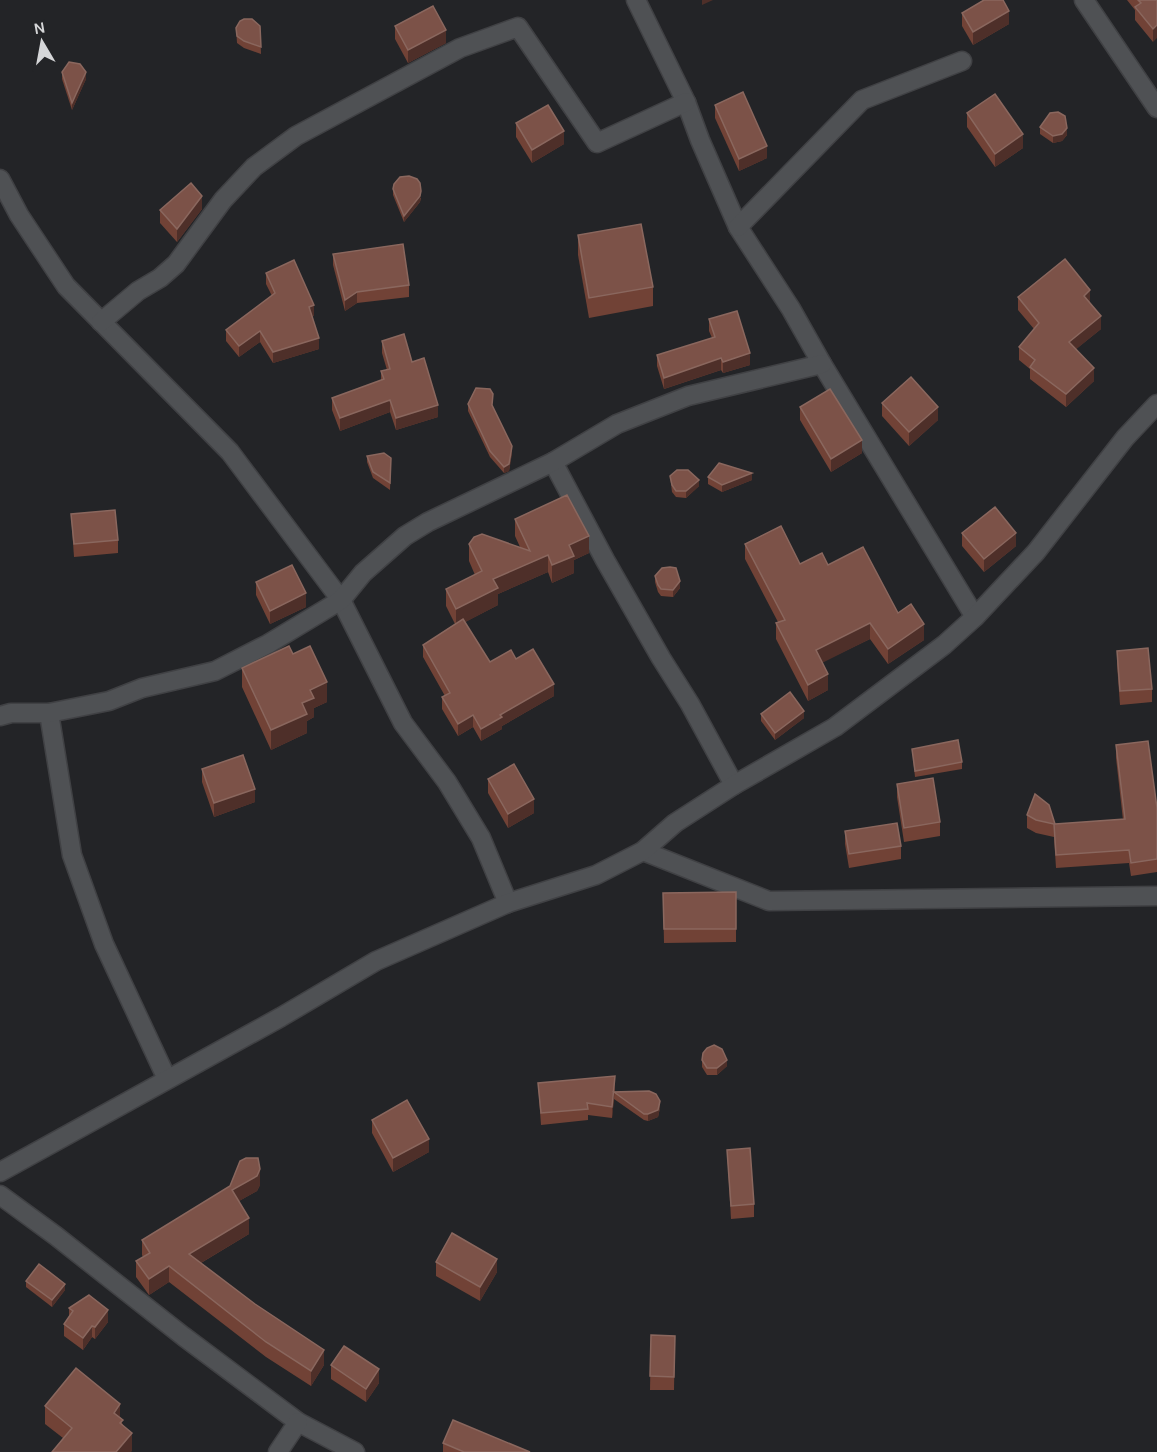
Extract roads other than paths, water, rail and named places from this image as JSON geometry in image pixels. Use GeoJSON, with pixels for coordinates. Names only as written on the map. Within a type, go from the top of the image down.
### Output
{"type":"FeatureCollection","features":[{"type":"Feature","properties":{"kind":"street"},"geometry":{"type":"LineString","coordinates":[[636,0],[686,102],[738,227],[791,309],[975,617]]}},
{"type":"Feature","properties":{"kind":"street"},"geometry":{"type":"LineString","coordinates":[[1084,0],[1157,108]]}},
{"type":"Feature","properties":{"kind":"street"},"geometry":{"type":"LineString","coordinates":[[101,322],[138,291],[160,278],[177,264],[223,200],[254,166],[296,136],[460,48],[518,27],[597,142],[686,102]]}},
{"type":"Feature","properties":{"kind":"street"},"geometry":{"type":"LineString","coordinates":[[738,227],[862,100],[962,61]]}},
{"type":"Feature","properties":{"kind":"street"},"geometry":{"type":"LineString","coordinates":[[0,179],[19,215],[66,286],[230,452],[341,600],[403,723],[447,782],[481,838],[508,903]]}},
{"type":"Feature","properties":{"kind":"street"},"geometry":{"type":"LineString","coordinates":[[0,716],[11,713],[49,713],[109,701],[142,688],[215,672],[268,644],[341,600],[363,573],[405,536],[458,507],[553,462],[617,424],[688,396],[822,364]]}},
{"type":"Feature","properties":{"kind":"street"},"geometry":{"type":"LineString","coordinates":[[0,1172],[376,961],[508,903],[596,875],[643,851],[675,824],[734,785],[835,727],[944,645],[975,617],[1036,552],[1125,438],[1157,404]]}},
{"type":"Feature","properties":{"kind":"street"},"geometry":{"type":"LineString","coordinates":[[553,462],[605,560],[690,704],[734,785]]}},
{"type":"Feature","properties":{"kind":"street"},"geometry":{"type":"LineString","coordinates":[[49,713],[72,855],[104,944],[167,1079]]}},
{"type":"Feature","properties":{"kind":"street"},"geometry":{"type":"LineString","coordinates":[[643,851],[769,901],[1157,896]]}},
{"type":"Feature","properties":{"kind":"street"},"geometry":{"type":"LineString","coordinates":[[0,1195],[298,1422],[355,1452]]}},
{"type":"Feature","properties":{"kind":"street"},"geometry":{"type":"LineString","coordinates":[[278,1452],[298,1422]]}}]}
